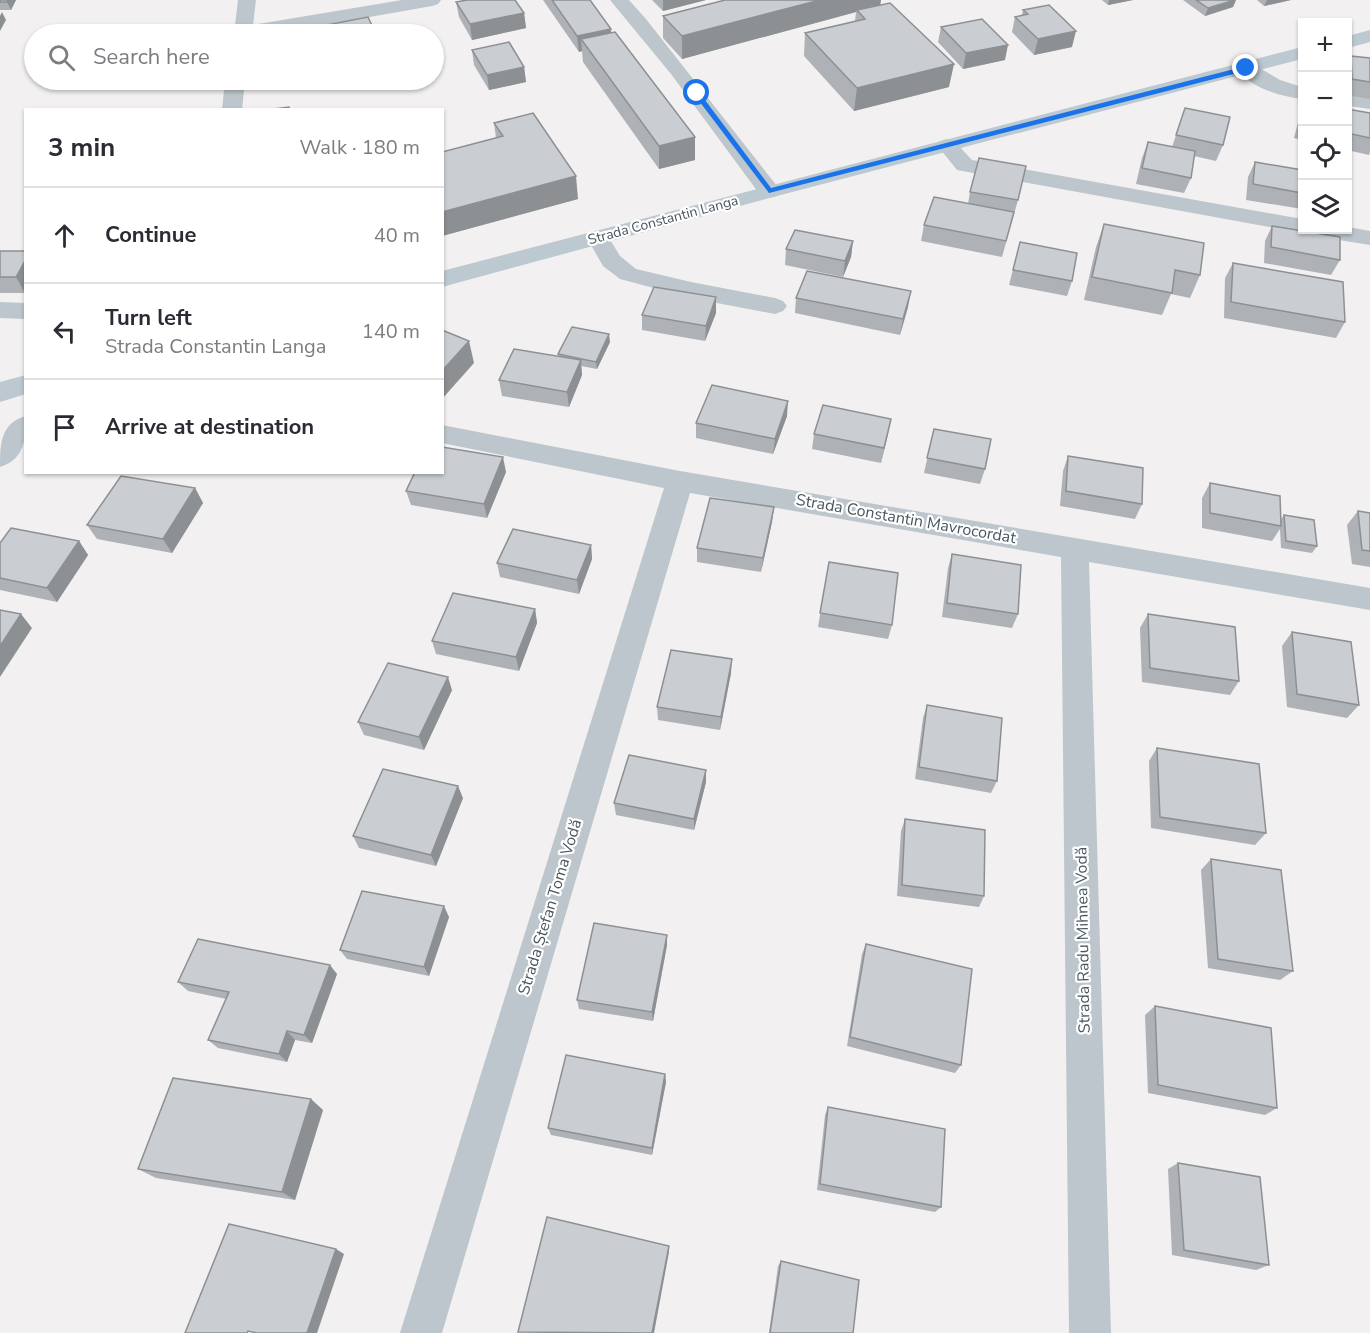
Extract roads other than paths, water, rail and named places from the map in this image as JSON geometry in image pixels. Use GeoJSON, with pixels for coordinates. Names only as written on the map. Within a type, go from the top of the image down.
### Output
{"type":"FeatureCollection","features":[{"type":"Feature","properties":{"kind":"main road"},"geometry":{"type":"LineString","coordinates":[[1352,41],[1370,36]]}},
{"type":"Feature","properties":{"kind":"main road","name":"Strada Constantin Langa"},"geometry":{"type":"LineString","coordinates":[[444,278],[769,191],[1298,54]]}},
{"type":"Feature","properties":{"kind":"main road"},"geometry":{"type":"LineString","coordinates":[[0,392],[24,385]]}},
{"type":"Feature","properties":{"kind":"street"},"geometry":{"type":"LineString","coordinates":[[245,24],[247,0]]}},
{"type":"Feature","properties":{"kind":"street"},"geometry":{"type":"LineString","coordinates":[[300,24],[432,0]]}},
{"type":"Feature","properties":{"kind":"street"},"geometry":{"type":"LineString","coordinates":[[619,0],[643,25],[769,191]]}},
{"type":"Feature","properties":{"kind":"street"},"geometry":{"type":"LineString","coordinates":[[643,25],[666,20]]}},
{"type":"Feature","properties":{"kind":"street"},"geometry":{"type":"LineString","coordinates":[[1246,68],[1264,82],[1281,89],[1298,92]]}},
{"type":"Feature","properties":{"kind":"street"},"geometry":{"type":"LineString","coordinates":[[231,108],[234,90]]}},
{"type":"Feature","properties":{"kind":"street"},"geometry":{"type":"LineString","coordinates":[[1352,101],[1370,103]]}},
{"type":"Feature","properties":{"kind":"street"},"geometry":{"type":"LineString","coordinates":[[947,146],[965,165],[1298,225]]}},
{"type":"Feature","properties":{"kind":"street"},"geometry":{"type":"LineString","coordinates":[[1345,234],[1370,238]]}},
{"type":"Feature","properties":{"kind":"street"},"geometry":{"type":"LineString","coordinates":[[598,238],[611,261],[628,274],[691,290],[775,306]]}},
{"type":"Feature","properties":{"kind":"street"},"geometry":{"type":"LineString","coordinates":[[0,310],[24,311]]}},
{"type":"Feature","properties":{"kind":"street"},"geometry":{"type":"LineString","coordinates":[[0,457],[24,427]]}},
{"type":"Feature","properties":{"kind":"street","name":"Strada Constantin Mavrocordat"},"geometry":{"type":"LineString","coordinates":[[444,434],[680,481],[1370,599]]}},
{"type":"Feature","properties":{"kind":"street","name":"Strada Ștefan Toma Vodă"},"geometry":{"type":"LineString","coordinates":[[421,1333],[680,481]]}},
{"type":"Feature","properties":{"kind":"street","name":"Strada Radu Mihnea Vodă"},"geometry":{"type":"LineString","coordinates":[[1075,548],[1090,1333]]}}]}
